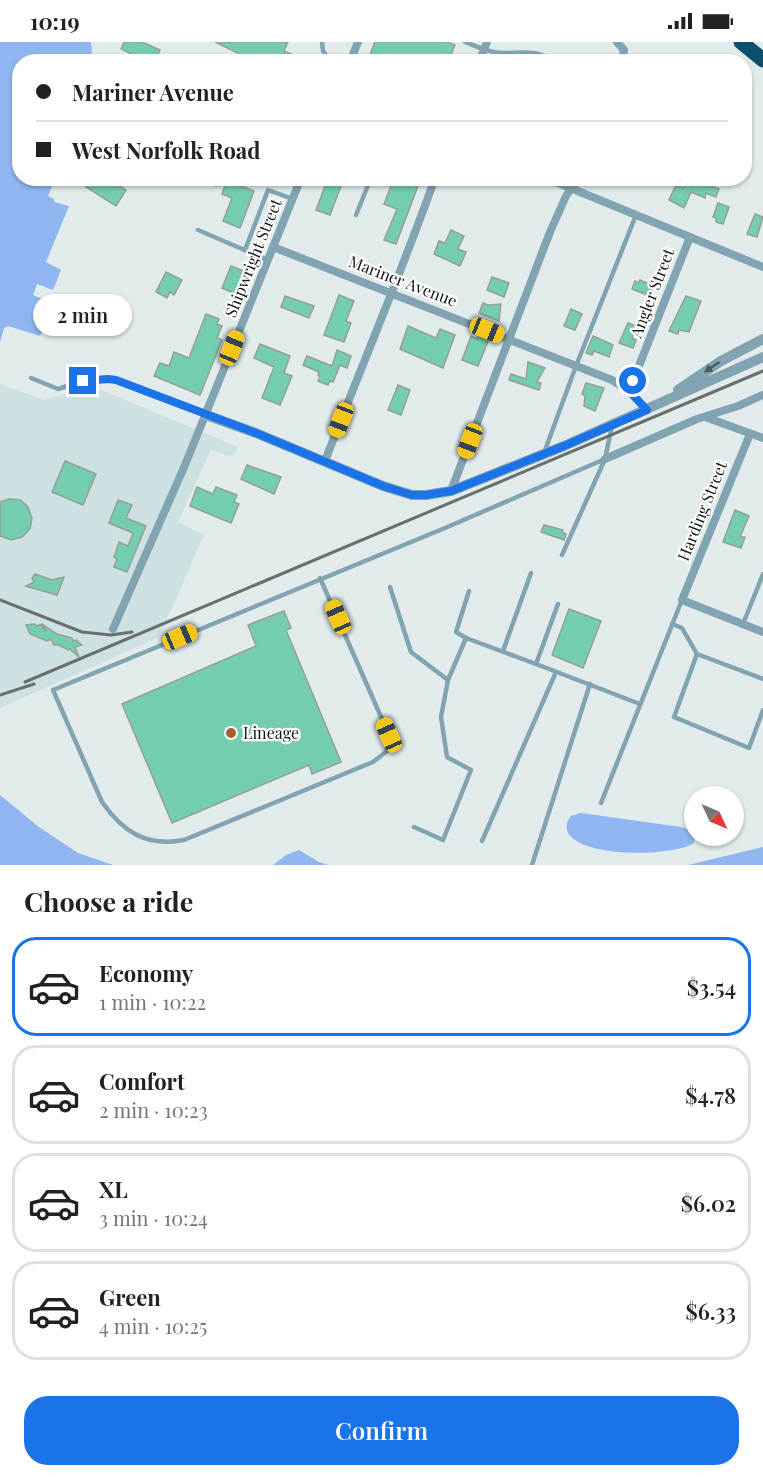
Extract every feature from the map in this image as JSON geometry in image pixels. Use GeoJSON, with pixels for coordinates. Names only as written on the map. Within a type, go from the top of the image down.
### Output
{"type":"FeatureCollection","features":[{"type":"Feature","properties":{"kind":"highway"},"geometry":{"type":"LineString","coordinates":[[741,42],[763,60]]}},
{"type":"Feature","properties":{"kind":"street","name":"Shipwright Street"},"geometry":{"type":"LineString","coordinates":[[113,630],[134,586],[206,415],[298,186]]}},
{"type":"Feature","properties":{"kind":"street"},"geometry":{"type":"LineString","coordinates":[[325,461],[364,358],[393,293],[432,186]]}},
{"type":"Feature","properties":{"kind":"street"},"geometry":{"type":"LineString","coordinates":[[565,186],[763,267]]}},
{"type":"Feature","properties":{"kind":"street"},"geometry":{"type":"LineString","coordinates":[[451,491],[550,232],[566,196],[574,186]]}},
{"type":"Feature","properties":{"kind":"street","name":"Angler Street"},"geometry":{"type":"LineString","coordinates":[[631,393],[633,381],[690,237]]}},
{"type":"Feature","properties":{"kind":"street","name":"Mariner Avenue"},"geometry":{"type":"LineString","coordinates":[[273,247],[612,380],[650,408]]}},
{"type":"Feature","properties":{"kind":"street"},"geometry":{"type":"LineString","coordinates":[[650,408],[721,361],[763,339]]}},
{"type":"Feature","properties":{"kind":"street"},"geometry":{"type":"LineString","coordinates":[[206,415],[397,491],[426,495],[451,491],[612,426],[763,357]]}},
{"type":"Feature","properties":{"kind":"street"},"geometry":{"type":"LineString","coordinates":[[605,459],[763,394]]}},
{"type":"Feature","properties":{"kind":"street"},"geometry":{"type":"LineString","coordinates":[[704,417],[763,438]]}},
{"type":"Feature","properties":{"kind":"street","name":"Harding Street"},"geometry":{"type":"LineString","coordinates":[[682,600],[750,434]]}},
{"type":"Feature","properties":{"kind":"street"},"geometry":{"type":"LineString","coordinates":[[682,600],[763,632]]}},
{"type":"Feature","properties":{"kind":"lane"},"geometry":{"type":"LineString","coordinates":[[465,42],[485,45],[500,53],[522,51],[539,54]]}},
{"type":"Feature","properties":{"kind":"lane"},"geometry":{"type":"LineString","coordinates":[[356,215],[368,186]]}},
{"type":"Feature","properties":{"kind":"lane"},"geometry":{"type":"LineString","coordinates":[[245,250],[268,190],[293,199]]}},
{"type":"Feature","properties":{"kind":"lane"},"geometry":{"type":"LineString","coordinates":[[543,454],[636,215]]}},
{"type":"Feature","properties":{"kind":"lane"},"geometry":{"type":"LineString","coordinates":[[198,230],[268,260]]}},
{"type":"Feature","properties":{"kind":"lane"},"geometry":{"type":"LineString","coordinates":[[32,378],[58,389],[83,381],[116,380],[206,415]]}},
{"type":"Feature","properties":{"kind":"lane"},"geometry":{"type":"LineString","coordinates":[[562,555],[605,459],[612,426]]}},
{"type":"Feature","properties":{"kind":"lane"},"geometry":{"type":"LineString","coordinates":[[320,578],[389,735],[387,751],[373,762],[184,840],[150,841],[129,831],[102,802],[53,690],[320,578],[456,523],[605,459]]}},
{"type":"Feature","properties":{"kind":"lane"},"geometry":{"type":"LineString","coordinates":[[503,651],[531,573]]}},
{"type":"Feature","properties":{"kind":"lane"},"geometry":{"type":"LineString","coordinates":[[743,624],[763,574]]}},
{"type":"Feature","properties":{"kind":"lane"},"geometry":{"type":"LineString","coordinates":[[390,587],[411,652],[448,680]]}},
{"type":"Feature","properties":{"kind":"lane"},"geometry":{"type":"LineString","coordinates":[[469,591],[456,632],[466,638],[640,704]]}},
{"type":"Feature","properties":{"kind":"lane"},"geometry":{"type":"LineString","coordinates":[[601,803],[682,600]]}},
{"type":"Feature","properties":{"kind":"lane"},"geometry":{"type":"LineString","coordinates":[[536,664],[558,604]]}},
{"type":"Feature","properties":{"kind":"lane"},"geometry":{"type":"LineString","coordinates":[[672,624],[682,628],[697,654],[763,679]]}},
{"type":"Feature","properties":{"kind":"lane"},"geometry":{"type":"LineString","coordinates":[[414,827],[443,840],[471,770],[447,757],[441,717],[448,680],[466,638]]}},
{"type":"Feature","properties":{"kind":"lane"},"geometry":{"type":"LineString","coordinates":[[697,654],[674,717],[749,748],[763,710]]}},
{"type":"Feature","properties":{"kind":"lane"},"geometry":{"type":"LineString","coordinates":[[482,842],[556,672]]}},
{"type":"Feature","properties":{"kind":"lane"},"geometry":{"type":"LineString","coordinates":[[532,865],[590,684]]}},
{"type":"Feature","properties":{"kind":"shaded area"},"geometry":{"type":"Polygon","coordinates":[[[0,384],[44,400],[92,386],[238,447],[231,457],[211,450],[178,522],[204,535],[159,637],[0,708],[0,384]]]}},
{"type":"Feature","properties":{"kind":"water"},"geometry":{"type":"Polygon","coordinates":[[[0,42],[91,42],[91,54],[12,54],[12,186],[52,186],[48,196],[54,199],[54,202],[69,206],[46,262],[61,270],[53,290],[37,284],[33,295],[50,302],[49,310],[42,318],[46,324],[40,336],[8,326],[4,328],[0,342],[0,42]]]}},
{"type":"Feature","properties":{"kind":"water"},"geometry":{"type":"Polygon","coordinates":[[[0,795],[39,827],[78,853],[113,865],[0,865],[0,795]]]}},
{"type":"Feature","properties":{"kind":"water"},"geometry":{"type":"Polygon","coordinates":[[[581,813],[681,827],[684,828],[684,846],[687,846],[648,853],[609,851],[591,847],[577,841],[568,833],[567,824],[571,816],[581,813]]]}},
{"type":"Feature","properties":{"kind":"water"},"geometry":{"type":"Polygon","coordinates":[[[763,847],[763,865],[688,865],[763,847]]]}},
{"type":"Feature","properties":{"kind":"water"},"geometry":{"type":"Polygon","coordinates":[[[299,850],[328,865],[273,865],[286,855],[299,850]]]}},
{"type":"Feature","properties":{"kind":"building"},"geometry":{"type":"Polygon","coordinates":[[[124,42],[142,42],[160,50],[158,54],[131,54],[121,49],[124,42]]]}},
{"type":"Feature","properties":{"kind":"building"},"geometry":{"type":"Polygon","coordinates":[[[215,42],[288,42],[284,51],[291,54],[240,54],[215,42]]]}},
{"type":"Feature","properties":{"kind":"building"},"geometry":{"type":"Polygon","coordinates":[[[375,42],[447,42],[455,45],[451,54],[370,54],[375,42]]]}},
{"type":"Feature","properties":{"kind":"building"},"geometry":{"type":"Polygon","coordinates":[[[120,186],[126,190],[116,206],[86,187],[120,186]]]}},
{"type":"Feature","properties":{"kind":"building"},"geometry":{"type":"Polygon","coordinates":[[[225,186],[241,186],[254,191],[240,228],[223,221],[232,198],[222,194],[225,186]]]}},
{"type":"Feature","properties":{"kind":"building"},"geometry":{"type":"Polygon","coordinates":[[[325,186],[341,186],[330,215],[316,210],[325,186]]]}},
{"type":"Feature","properties":{"kind":"building"},"geometry":{"type":"Polygon","coordinates":[[[391,186],[418,186],[396,244],[384,240],[397,209],[384,204],[391,186]]]}},
{"type":"Feature","properties":{"kind":"building"},"geometry":{"type":"Polygon","coordinates":[[[676,186],[684,188],[685,186],[711,186],[719,189],[716,197],[706,193],[705,198],[691,192],[684,208],[669,200],[676,186]]]}},
{"type":"Feature","properties":{"kind":"building"},"geometry":{"type":"Polygon","coordinates":[[[718,203],[729,207],[723,224],[716,222],[716,218],[713,217],[718,203]]]}},
{"type":"Feature","properties":{"kind":"building"},"geometry":{"type":"Polygon","coordinates":[[[755,214],[763,217],[757,237],[747,234],[755,214]]]}},
{"type":"Feature","properties":{"kind":"building"},"geometry":{"type":"Polygon","coordinates":[[[451,230],[464,236],[458,249],[466,252],[460,266],[434,254],[439,241],[445,243],[451,230]]]}},
{"type":"Feature","properties":{"kind":"building"},"geometry":{"type":"Polygon","coordinates":[[[231,266],[246,272],[236,294],[222,288],[231,266]]]}},
{"type":"Feature","properties":{"kind":"building"},"geometry":{"type":"Polygon","coordinates":[[[166,272],[182,280],[174,295],[170,292],[167,298],[156,292],[166,272]]]}},
{"type":"Feature","properties":{"kind":"building"},"geometry":{"type":"Polygon","coordinates":[[[492,277],[509,283],[504,297],[487,290],[492,277]]]}},
{"type":"Feature","properties":{"kind":"building"},"geometry":{"type":"Polygon","coordinates":[[[640,280],[654,286],[650,296],[632,289],[635,281],[639,283],[640,280]]]}},
{"type":"Feature","properties":{"kind":"building"},"geometry":{"type":"Polygon","coordinates":[[[339,295],[354,301],[346,321],[351,323],[344,342],[324,335],[339,295]]]}},
{"type":"Feature","properties":{"kind":"building"},"geometry":{"type":"Polygon","coordinates":[[[285,296],[314,306],[309,318],[281,307],[285,296]]]}},
{"type":"Feature","properties":{"kind":"building"},"geometry":{"type":"Polygon","coordinates":[[[686,296],[701,301],[689,332],[679,330],[678,334],[669,331],[686,296]]]}},
{"type":"Feature","properties":{"kind":"building"},"geometry":{"type":"Polygon","coordinates":[[[483,303],[501,304],[499,321],[479,313],[483,303]]]}},
{"type":"Feature","properties":{"kind":"building"},"geometry":{"type":"Polygon","coordinates":[[[571,309],[582,314],[575,330],[564,326],[571,309]]]}},
{"type":"Feature","properties":{"kind":"building"},"geometry":{"type":"Polygon","coordinates":[[[206,314],[219,319],[217,324],[222,326],[217,338],[222,340],[200,395],[154,376],[160,363],[169,366],[174,352],[189,358],[206,314]]]}},
{"type":"Feature","properties":{"kind":"building"},"geometry":{"type":"Polygon","coordinates":[[[628,323],[636,326],[632,338],[636,340],[633,348],[619,343],[628,323]]]}},
{"type":"Feature","properties":{"kind":"building"},"geometry":{"type":"Polygon","coordinates":[[[408,326],[436,338],[440,329],[455,335],[443,368],[400,349],[408,326]]]}},
{"type":"Feature","properties":{"kind":"building"},"geometry":{"type":"Polygon","coordinates":[[[478,335],[489,339],[478,366],[462,360],[471,336],[477,339],[478,335]]]}},
{"type":"Feature","properties":{"kind":"building"},"geometry":{"type":"Polygon","coordinates":[[[593,336],[613,345],[609,357],[594,351],[592,355],[586,353],[593,336]]]}},
{"type":"Feature","properties":{"kind":"building"},"geometry":{"type":"Polygon","coordinates":[[[260,344],[290,356],[284,373],[292,376],[280,405],[262,398],[274,367],[254,358],[260,344]]]}},
{"type":"Feature","properties":{"kind":"building"},"geometry":{"type":"Polygon","coordinates":[[[337,350],[351,356],[347,368],[340,365],[333,382],[330,381],[328,385],[318,381],[319,372],[303,365],[307,356],[332,366],[337,350]]]}},
{"type":"Feature","properties":{"kind":"building"},"geometry":{"type":"Polygon","coordinates":[[[528,362],[545,368],[537,382],[541,383],[539,390],[509,380],[511,374],[526,379],[528,362]]]}},
{"type":"Feature","properties":{"kind":"building"},"geometry":{"type":"Polygon","coordinates":[[[586,383],[604,388],[595,411],[584,406],[585,396],[582,394],[586,383]]]}},
{"type":"Feature","properties":{"kind":"building"},"geometry":{"type":"Polygon","coordinates":[[[398,385],[410,390],[401,415],[388,410],[398,385]]]}},
{"type":"Feature","properties":{"kind":"building"},"geometry":{"type":"Polygon","coordinates":[[[65,461],[96,474],[83,505],[52,492],[65,461]]]}},
{"type":"Feature","properties":{"kind":"building"},"geometry":{"type":"Polygon","coordinates":[[[247,465],[281,477],[274,494],[241,479],[247,465]]]}},
{"type":"Feature","properties":{"kind":"building"},"geometry":{"type":"Polygon","coordinates":[[[197,487],[213,494],[216,487],[237,495],[234,502],[239,504],[231,523],[190,506],[197,487]]]}},
{"type":"Feature","properties":{"kind":"building"},"geometry":{"type":"Polygon","coordinates":[[[9,499],[20,500],[24,503],[32,518],[30,529],[22,537],[11,540],[0,536],[0,502],[9,499]]]}},
{"type":"Feature","properties":{"kind":"building"},"geometry":{"type":"Polygon","coordinates":[[[118,500],[132,505],[126,518],[146,526],[127,572],[114,567],[117,559],[114,557],[119,542],[128,546],[133,533],[109,523],[118,500]]]}},
{"type":"Feature","properties":{"kind":"building"},"geometry":{"type":"Polygon","coordinates":[[[735,510],[749,516],[740,537],[745,537],[741,548],[723,542],[735,510]]]}},
{"type":"Feature","properties":{"kind":"building"},"geometry":{"type":"Polygon","coordinates":[[[544,525],[563,530],[562,532],[566,534],[564,540],[541,532],[544,525]]]}},
{"type":"Feature","properties":{"kind":"building"},"geometry":{"type":"Polygon","coordinates":[[[35,574],[52,580],[64,577],[57,595],[26,586],[34,582],[32,578],[35,574]]]}},
{"type":"Feature","properties":{"kind":"building"},"geometry":{"type":"Polygon","coordinates":[[[569,609],[601,621],[583,668],[552,655],[569,609]]]}},
{"type":"Feature","properties":{"kind":"building","name":"Lineage"},"geometry":{"type":"Polygon","coordinates":[[[284,611],[291,628],[286,630],[341,762],[312,774],[309,765],[172,823],[122,704],[256,646],[248,625],[284,611]]]}},
{"type":"Feature","properties":{"kind":"building"},"geometry":{"type":"Polygon","coordinates":[[[35,624],[37,626],[42,624],[57,634],[72,638],[73,641],[76,640],[82,645],[75,647],[79,657],[70,649],[54,645],[51,639],[47,641],[30,634],[26,625],[35,624]]]}},
{"type":"Feature","properties":{"kind":"railway"},"geometry":{"type":"LineString","coordinates":[[25,682],[763,371]]}},
{"type":"Feature","properties":{"kind":"railway"},"geometry":{"type":"LineString","coordinates":[[0,600],[82,632],[111,635],[132,632]]}},
{"type":"Feature","properties":{"kind":"railway"},"geometry":{"type":"LineString","coordinates":[[0,695],[34,684]]}},
{"type":"Feature","properties":{"kind":"place","name":"Lineage"},"geometry":{"type":"Point","coordinates":[231,733]}},
{"type":"Feature","properties":{"kind":"route"},"geometry":{"type":"LineString","coordinates":[[83,381],[116,380],[256,433],[383,486],[412,495],[426,495],[451,491],[647,410],[631,393],[633,381]]}}]}
